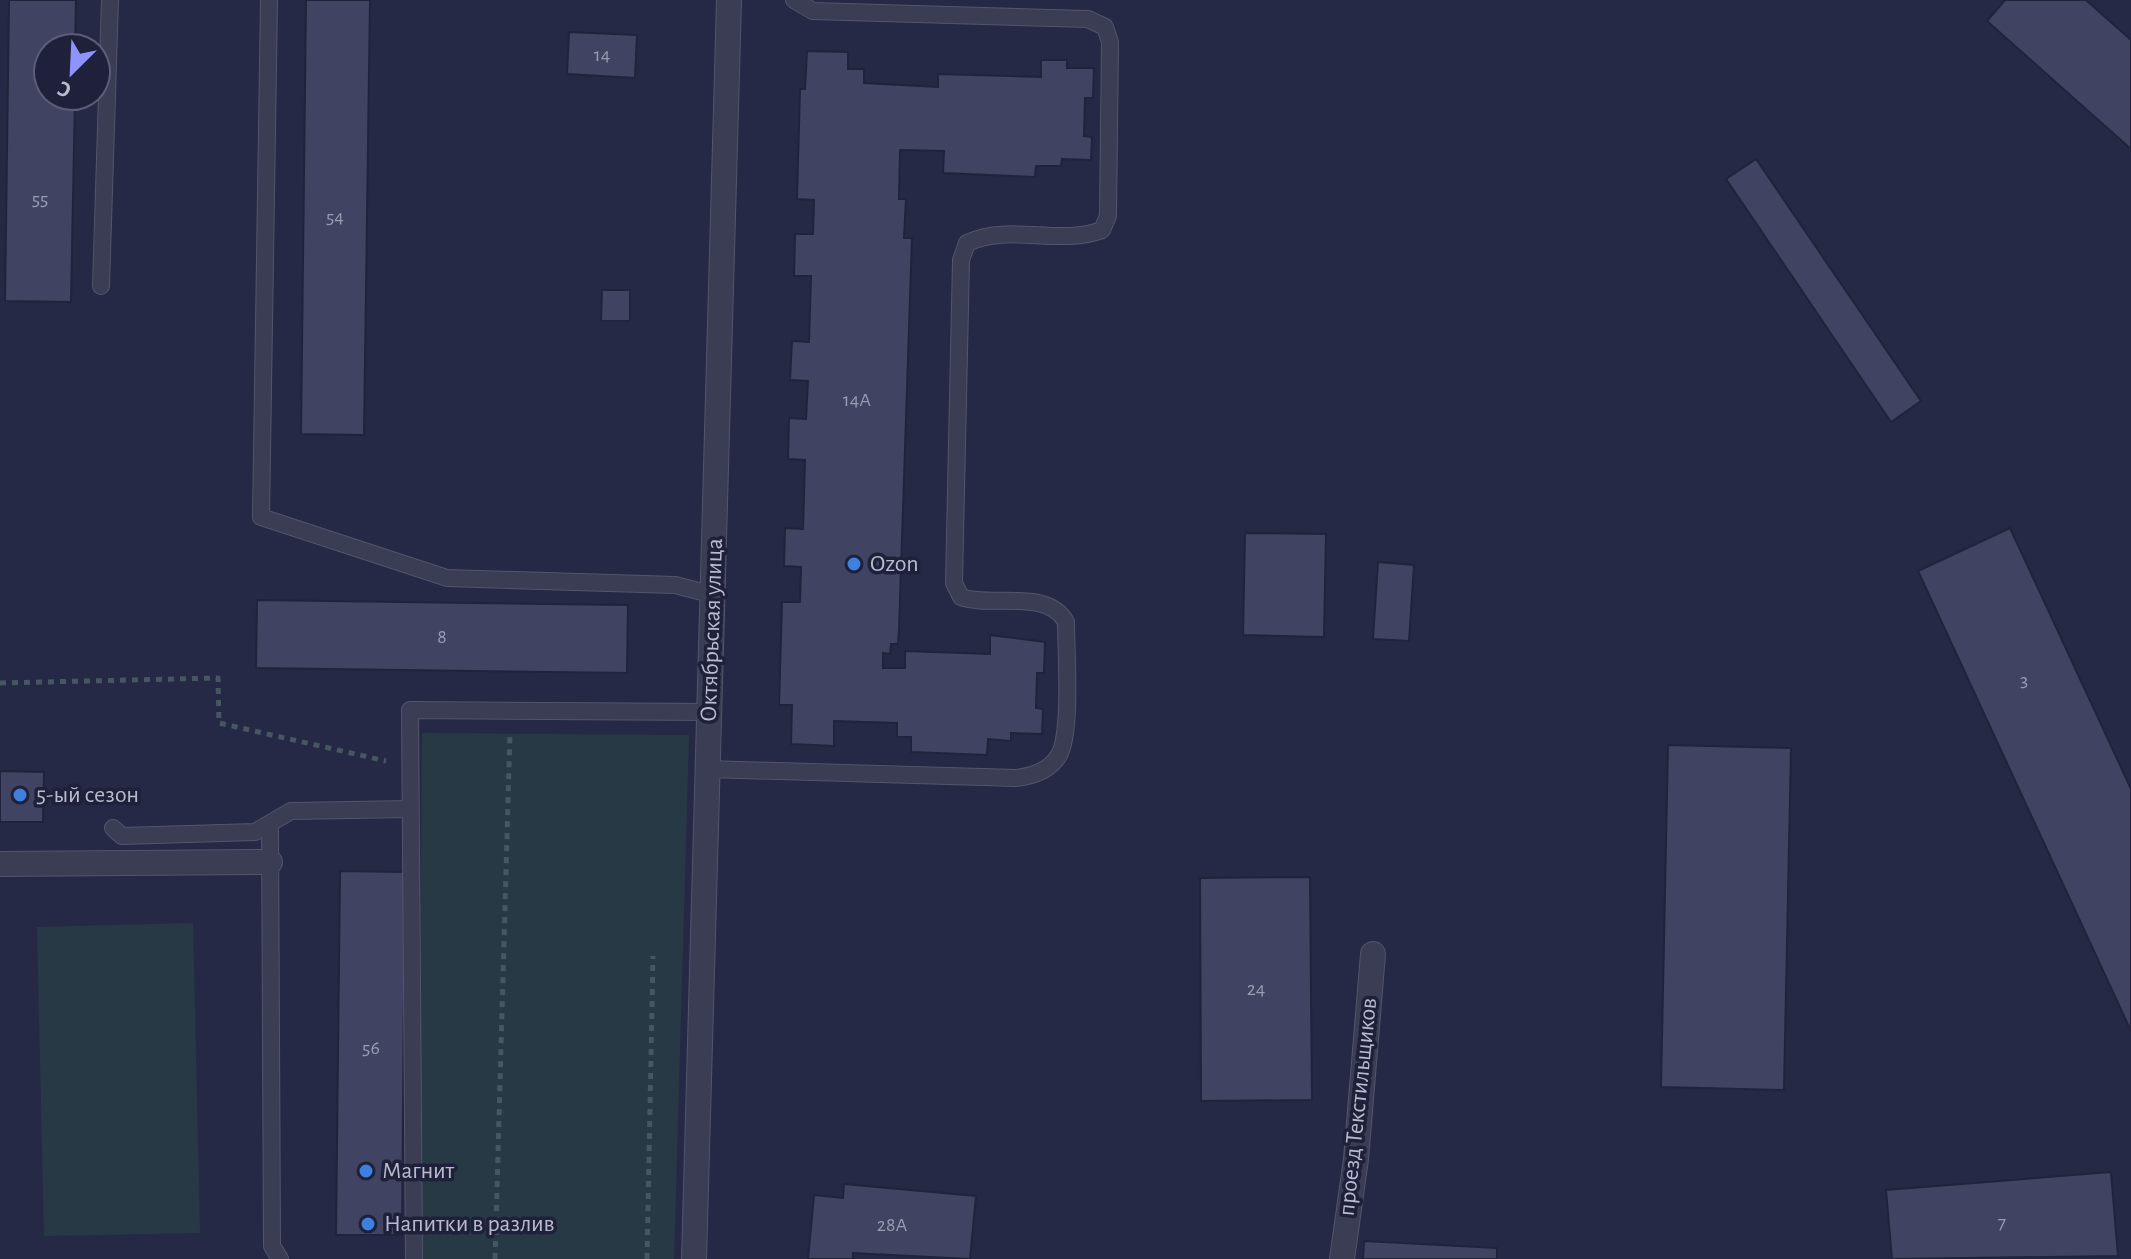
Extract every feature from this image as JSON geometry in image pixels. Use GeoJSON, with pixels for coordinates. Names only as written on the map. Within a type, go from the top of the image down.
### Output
{"type":"FeatureCollection","features":[{"type":"Feature","properties":{"kind":"street","name":"Октябрьская улица"},"geometry":{"type":"LineString","coordinates":[[694,1259],[729,0]]}},
{"type":"Feature","properties":{"kind":"street"},"geometry":{"type":"LineString","coordinates":[[0,864],[270,862]]}},
{"type":"Feature","properties":{"kind":"street","name":"проезд Текстильщиков"},"geometry":{"type":"LineString","coordinates":[[1342,1259],[1356,1159],[1373,954]]}},
{"type":"Feature","properties":{"kind":"lane"},"geometry":{"type":"LineString","coordinates":[[101,286],[110,0]]}},
{"type":"Feature","properties":{"kind":"lane"},"geometry":{"type":"LineString","coordinates":[[269,0],[261,517],[447,578],[675,585],[714,595]]}},
{"type":"Feature","properties":{"kind":"lane"},"geometry":{"type":"LineString","coordinates":[[707,769],[1016,778],[1045,770],[1058,757],[1065,734],[1066,622],[1060,609],[1044,603],[974,602],[961,597],[954,583],[961,260],[967,243],[984,235],[1085,236],[1102,230],[1108,216],[1110,42],[1105,27],[1088,19],[813,11],[794,0]]}},
{"type":"Feature","properties":{"kind":"lane"},"geometry":{"type":"LineString","coordinates":[[414,1259],[410,710],[709,712]]}},
{"type":"Feature","properties":{"kind":"lane"},"geometry":{"type":"LineString","coordinates":[[113,828],[122,836],[255,832],[291,811],[410,809]]}},
{"type":"Feature","properties":{"kind":"lane"},"geometry":{"type":"LineString","coordinates":[[270,826],[272,1246],[280,1259]]}},
{"type":"Feature","properties":{"kind":"path"},"geometry":{"type":"LineString","coordinates":[[0,683],[218,678],[219,723],[410,766]]}},
{"type":"Feature","properties":{"kind":"path"},"geometry":{"type":"LineString","coordinates":[[495,1259],[510,711]]}},
{"type":"Feature","properties":{"kind":"path"},"geometry":{"type":"LineString","coordinates":[[647,1259],[653,956]]}},
{"type":"Feature","properties":{"kind":"shaded area"},"geometry":{"type":"Polygon","coordinates":[[[422,733],[689,735],[674,1259],[418,1259],[422,733]]]}},
{"type":"Feature","properties":{"kind":"shaded area"},"geometry":{"type":"Polygon","coordinates":[[[193,923],[200,1233],[44,1236],[37,927],[193,923]]]}},
{"type":"Feature","properties":{"kind":"building"},"geometry":{"type":"Polygon","coordinates":[[[9,0],[76,0],[75,32],[32,32],[32,112],[75,112],[71,302],[5,301],[9,0]]]}},
{"type":"Feature","properties":{"kind":"building"},"geometry":{"type":"Polygon","coordinates":[[[306,0],[370,0],[364,435],[301,434],[306,0]]]}},
{"type":"Feature","properties":{"kind":"building"},"geometry":{"type":"Polygon","coordinates":[[[2005,0],[2086,0],[2131,40],[2131,149],[1987,21],[2005,0]]]}},
{"type":"Feature","properties":{"kind":"building"},"geometry":{"type":"Polygon","coordinates":[[[569,32],[637,35],[635,78],[567,74],[569,32]]]}},
{"type":"Feature","properties":{"kind":"building"},"geometry":{"type":"Polygon","coordinates":[[[807,51],[848,52],[848,69],[864,69],[864,83],[938,87],[938,74],[1041,77],[1041,60],[1067,60],[1067,68],[1094,68],[1093,98],[1085,98],[1084,136],[1092,137],[1091,160],[1062,159],[1061,166],[1036,166],[1035,177],[943,173],[944,151],[900,150],[899,199],[906,199],[904,238],[912,238],[899,630],[898,644],[891,644],[890,654],[883,653],[883,668],[905,668],[905,651],[990,654],[990,635],[1045,642],[1044,673],[1037,673],[1036,708],[1043,709],[1042,734],[1011,733],[1011,741],[988,739],[987,755],[911,752],[911,737],[897,737],[897,723],[834,721],[834,746],[791,744],[792,705],[779,705],[782,602],[800,602],[801,567],[784,566],[785,528],[803,529],[805,460],[788,459],[789,418],[806,419],[808,381],[790,380],[792,341],[809,342],[811,276],[794,276],[795,234],[813,234],[814,200],[797,199],[800,89],[805,89],[807,51]]]}},
{"type":"Feature","properties":{"kind":"building"},"geometry":{"type":"Polygon","coordinates":[[[1756,159],[1921,401],[1891,422],[1726,179],[1756,159]]]}},
{"type":"Feature","properties":{"kind":"building"},"geometry":{"type":"Polygon","coordinates":[[[602,290],[630,290],[630,321],[601,321],[602,290]]]}},
{"type":"Feature","properties":{"kind":"building"},"geometry":{"type":"Polygon","coordinates":[[[2010,528],[2131,789],[2131,1031],[1918,571],[2010,528]]]}},
{"type":"Feature","properties":{"kind":"building"},"geometry":{"type":"Polygon","coordinates":[[[1245,533],[1326,534],[1324,637],[1243,635],[1245,533]]]}},
{"type":"Feature","properties":{"kind":"building"},"geometry":{"type":"Polygon","coordinates":[[[1378,562],[1414,565],[1409,641],[1373,639],[1378,562]]]}},
{"type":"Feature","properties":{"kind":"building"},"geometry":{"type":"Polygon","coordinates":[[[257,600],[628,605],[627,673],[256,668],[257,600]]]}},
{"type":"Feature","properties":{"kind":"building"},"geometry":{"type":"Polygon","coordinates":[[[1668,745],[1791,748],[1784,1090],[1661,1087],[1668,745]]]}},
{"type":"Feature","properties":{"kind":"building"},"geometry":{"type":"Polygon","coordinates":[[[0,771],[44,772],[43,822],[0,822],[0,771]]]}},
{"type":"Feature","properties":{"kind":"building"},"geometry":{"type":"Polygon","coordinates":[[[340,871],[405,872],[402,1235],[336,1235],[340,871]]]}},
{"type":"Feature","properties":{"kind":"building"},"geometry":{"type":"Polygon","coordinates":[[[1310,877],[1312,1100],[1201,1101],[1200,878],[1310,877]]]}},
{"type":"Feature","properties":{"kind":"building"},"geometry":{"type":"Polygon","coordinates":[[[2111,1172],[2118,1256],[1892,1259],[1886,1190],[2111,1172]]]}},
{"type":"Feature","properties":{"kind":"building"},"geometry":{"type":"Polygon","coordinates":[[[844,1184],[976,1196],[970,1259],[853,1253],[853,1259],[808,1259],[814,1195],[843,1198],[844,1184]]]}},
{"type":"Feature","properties":{"kind":"building"},"geometry":{"type":"Polygon","coordinates":[[[1364,1241],[1497,1248],[1497,1259],[1363,1259],[1364,1241]]]}},
{"type":"Feature","properties":{"kind":"place","name":"Ozon"},"geometry":{"type":"Point","coordinates":[854,564]}},
{"type":"Feature","properties":{"kind":"place","name":"5-ый сезон"},"geometry":{"type":"Point","coordinates":[20,795]}},
{"type":"Feature","properties":{"kind":"place","name":"Магнит"},"geometry":{"type":"Point","coordinates":[366,1171]}},
{"type":"Feature","properties":{"kind":"place","name":"Напитки в разлив"},"geometry":{"type":"Point","coordinates":[368,1224]}}]}
